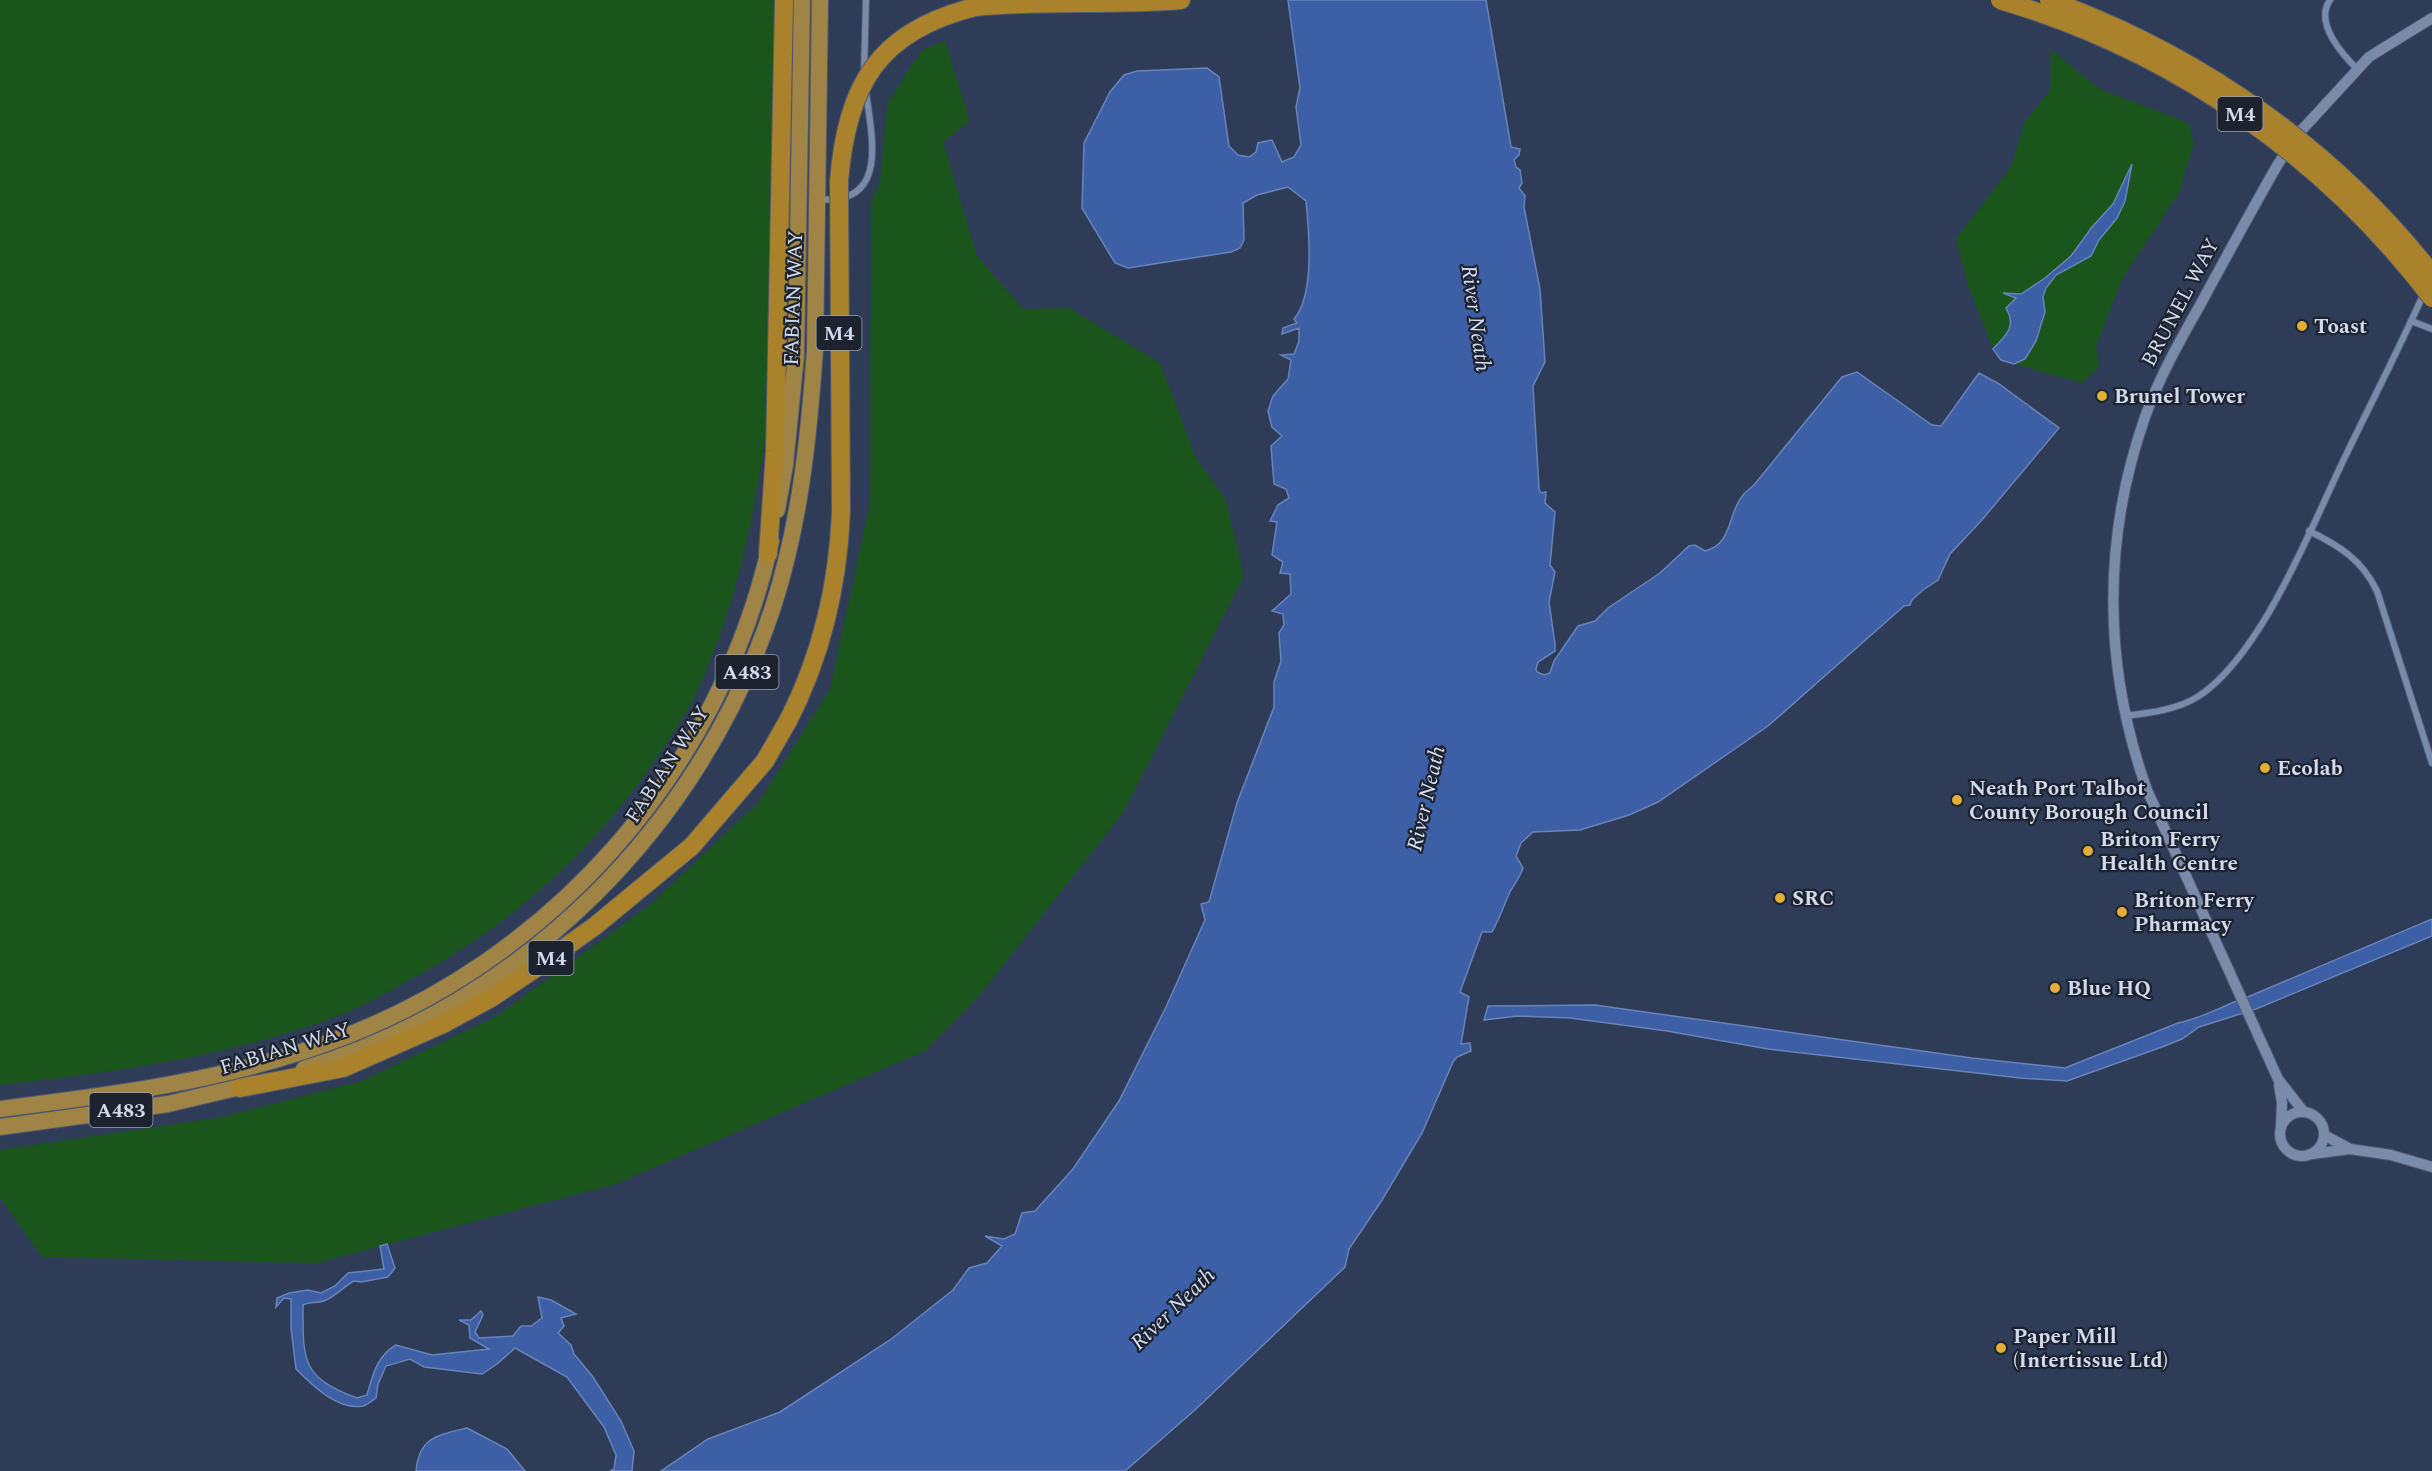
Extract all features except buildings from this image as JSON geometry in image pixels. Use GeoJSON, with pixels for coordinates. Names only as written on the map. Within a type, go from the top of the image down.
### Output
{"type":"FeatureCollection","features":[{"type":"Feature","properties":{"kind":"highway"},"geometry":{"type":"LineString","coordinates":[[768,554],[776,451],[784,0]]}},
{"type":"Feature","properties":{"kind":"highway","name":"FABIAN WAY"},"geometry":{"type":"LineString","coordinates":[[0,1109],[197,1080],[271,1061],[331,1042],[422,1001],[480,966],[525,933],[597,868],[626,837],[672,774],[699,731],[738,649],[768,554],[785,465],[796,356],[802,0]]}},
{"type":"Feature","properties":{"kind":"highway","name":"FABIAN WAY"},"geometry":{"type":"LineString","coordinates":[[0,1126],[168,1104],[240,1088],[339,1058],[398,1033],[454,1004],[528,954],[601,889],[656,826],[691,777],[723,724],[744,678],[772,607],[787,552],[801,484],[811,406],[815,350],[820,0]]}},
{"type":"Feature","properties":{"kind":"highway","name":"M4"},"geometry":{"type":"LineString","coordinates":[[240,1088],[343,1068],[442,1024],[490,998],[595,926],[692,846],[765,761],[789,719],[817,652],[830,606],[839,558],[842,512],[839,181],[846,129],[862,82],[880,58],[905,35],[919,26],[954,12],[975,7],[1016,2],[1094,4],[1181,0]]}},
{"type":"Feature","properties":{"kind":"highway","name":"M4"},"geometry":{"type":"LineString","coordinates":[[2000,0],[2064,21],[2129,49],[2192,83],[2240,113],[2284,146],[2343,197],[2384,239],[2432,298]]}},
{"type":"Feature","properties":{"kind":"highway","name":"M4"},"geometry":{"type":"LineString","coordinates":[[2049,0],[2142,39],[2202,72],[2265,113],[2354,186],[2432,272]]}},
{"type":"Feature","properties":{"kind":"street"},"geometry":{"type":"LineString","coordinates":[[818,199],[831,201],[857,194],[866,182],[872,164],[872,136],[864,80],[866,0]]}},
{"type":"Feature","properties":{"kind":"street"},"geometry":{"type":"LineString","coordinates":[[2330,0],[2326,5],[2326,21],[2332,38],[2344,56],[2357,69]]}},
{"type":"Feature","properties":{"kind":"street","name":"BRUNEL WAY"},"geometry":{"type":"LineString","coordinates":[[2302,1111],[2278,1079],[2147,790],[2132,747],[2124,716],[2115,648],[2114,559],[2127,483],[2145,416],[2181,340],[2278,164],[2300,132],[2357,69],[2383,47],[2432,18]]}},
{"type":"Feature","properties":{"kind":"street"},"geometry":{"type":"LineString","coordinates":[[2124,716],[2176,707],[2198,696],[2215,682],[2242,653],[2277,597],[2411,321],[2432,272]]}},
{"type":"Feature","properties":{"kind":"street"},"geometry":{"type":"LineString","coordinates":[[2411,321],[2432,329]]}},
{"type":"Feature","properties":{"kind":"street"},"geometry":{"type":"LineString","coordinates":[[2309,531],[2342,549],[2368,573],[2377,591],[2432,763]]}},
{"type":"Feature","properties":{"kind":"street","name":"BRUNEL WAY"},"geometry":{"type":"LineString","coordinates":[[2278,1079],[2282,1103],[2281,1125]]}},
{"type":"Feature","properties":{"kind":"street"},"geometry":{"type":"LineString","coordinates":[[2312,1154],[2318,1149],[2324,1135],[2322,1123],[2318,1118],[2302,1111],[2290,1115],[2281,1125],[2280,1140],[2286,1149],[2301,1156],[2350,1149],[2391,1155],[2432,1167]]}},
{"type":"Feature","properties":{"kind":"street"},"geometry":{"type":"LineString","coordinates":[[2324,1135],[2350,1149]]}},
{"type":"Feature","properties":{"kind":"green space"},"geometry":{"type":"Polygon","coordinates":[[[0,0],[774,0],[768,413],[757,488],[732,597],[707,668],[686,713],[639,782],[582,851],[516,910],[443,961],[360,1006],[292,1032],[210,1053],[126,1069],[0,1085],[0,0]]]}},
{"type":"Feature","properties":{"kind":"green space"},"geometry":{"type":"Polygon","coordinates":[[[945,41],[970,121],[943,142],[977,256],[1023,309],[1069,308],[1160,363],[1196,458],[1226,500],[1244,576],[1123,813],[979,996],[925,1051],[616,1184],[317,1263],[42,1257],[0,1198],[0,1150],[222,1117],[362,1081],[497,1016],[650,905],[759,802],[830,689],[870,503],[871,201],[880,183],[887,104],[922,50],[945,41]]]}},
{"type":"Feature","properties":{"kind":"green space"},"geometry":{"type":"Polygon","coordinates":[[[2051,50],[2100,89],[2188,123],[2194,143],[2179,193],[2122,279],[2096,346],[2099,367],[2082,383],[2014,364],[2025,359],[2045,312],[2043,296],[2046,288],[2056,275],[2091,256],[2099,240],[2117,218],[2130,167],[2113,204],[2092,227],[2071,256],[2021,294],[2006,294],[2017,298],[2009,331],[1993,349],[1969,288],[1956,239],[2011,167],[2024,123],[2050,90],[2051,50]]]}},
{"type":"Feature","properties":{"kind":"water","name":"River Neath"},"geometry":{"type":"Polygon","coordinates":[[[1288,0],[1486,0],[1511,147],[1520,149],[1519,155],[1514,160],[1516,167],[1520,170],[1522,183],[1519,188],[1525,196],[1524,207],[1540,289],[1545,362],[1533,386],[1539,489],[1541,493],[1546,492],[1545,503],[1555,512],[1550,565],[1555,572],[1549,602],[1555,651],[1538,662],[1537,672],[1544,675],[1550,673],[1554,661],[1578,626],[1595,621],[1608,608],[1660,573],[1689,546],[1695,545],[1705,551],[1720,542],[1743,495],[1754,485],[1842,377],[1857,372],[1932,425],[1941,426],[1979,373],[1999,384],[2059,428],[1981,521],[1950,554],[1938,580],[1923,590],[1910,605],[1904,606],[1768,726],[1658,802],[1629,815],[1580,830],[1533,832],[1521,843],[1516,856],[1523,868],[1522,871],[1492,932],[1482,932],[1460,992],[1469,997],[1461,1044],[1470,1043],[1471,1051],[1457,1057],[1453,1062],[1422,1133],[1382,1200],[1349,1249],[1345,1267],[1196,1409],[1125,1471],[661,1471],[708,1439],[780,1412],[890,1340],[953,1290],[969,1268],[987,1263],[1002,1246],[985,1236],[1004,1239],[1015,1234],[1022,1213],[1035,1211],[1073,1169],[1119,1101],[1166,1007],[1205,920],[1201,904],[1209,902],[1237,803],[1274,707],[1274,682],[1281,661],[1279,633],[1284,625],[1283,614],[1272,611],[1291,594],[1290,574],[1280,573],[1283,562],[1272,555],[1277,522],[1270,521],[1278,505],[1289,498],[1286,489],[1274,484],[1271,446],[1282,436],[1272,427],[1268,411],[1273,396],[1288,379],[1291,360],[1281,355],[1294,354],[1299,341],[1299,328],[1282,334],[1283,328],[1297,323],[1294,319],[1301,308],[1308,279],[1306,201],[1288,187],[1257,195],[1243,203],[1244,240],[1240,248],[1231,252],[1128,268],[1115,263],[1082,208],[1084,143],[1110,92],[1124,75],[1137,71],[1207,68],[1219,77],[1229,146],[1238,155],[1249,157],[1256,152],[1258,143],[1272,140],[1282,162],[1294,157],[1301,145],[1296,107],[1300,88],[1288,0]]]}},
{"type":"Feature","properties":{"kind":"water"},"geometry":{"type":"Polygon","coordinates":[[[2132,164],[2125,201],[2117,218],[2099,240],[2091,256],[2056,275],[2046,288],[2043,296],[2045,312],[2036,341],[2025,359],[2014,364],[2001,360],[1993,349],[2009,330],[2010,320],[2006,308],[2016,298],[2003,293],[2021,294],[2071,256],[2092,227],[2113,204],[2132,164]]]}},
{"type":"Feature","properties":{"kind":"water"},"geometry":{"type":"Polygon","coordinates":[[[2432,919],[2432,936],[2256,1009],[2199,1027],[2182,1039],[2162,1047],[2067,1081],[2020,1078],[1768,1049],[1667,1031],[1570,1018],[1517,1016],[1484,1020],[1488,1006],[1595,1005],[1972,1058],[2065,1068],[2206,1014],[2432,919]]]}},
{"type":"Feature","properties":{"kind":"water"},"geometry":{"type":"Polygon","coordinates":[[[387,1244],[395,1268],[388,1277],[361,1282],[354,1281],[326,1300],[303,1305],[305,1353],[315,1374],[339,1390],[357,1398],[367,1395],[380,1360],[396,1345],[432,1355],[489,1349],[470,1338],[469,1325],[459,1320],[471,1320],[481,1311],[483,1315],[475,1332],[479,1338],[513,1336],[521,1326],[531,1326],[542,1318],[538,1297],[551,1300],[576,1314],[561,1318],[564,1326],[558,1333],[571,1345],[574,1354],[593,1377],[621,1421],[634,1451],[632,1471],[610,1471],[614,1469],[616,1455],[604,1427],[567,1377],[515,1348],[482,1374],[424,1367],[410,1359],[386,1366],[378,1384],[376,1398],[363,1406],[354,1407],[335,1401],[310,1382],[296,1369],[291,1328],[291,1299],[284,1298],[276,1307],[277,1298],[289,1293],[308,1290],[321,1293],[335,1286],[348,1273],[384,1269],[380,1246],[387,1244]]]}},
{"type":"Feature","properties":{"kind":"water"},"geometry":{"type":"Polygon","coordinates":[[[467,1428],[507,1449],[525,1471],[416,1471],[421,1451],[426,1444],[439,1436],[467,1428]]]}},
{"type":"Feature","properties":{"kind":"place","name":"Toast"},"geometry":{"type":"Point","coordinates":[2302,326]}},
{"type":"Feature","properties":{"kind":"place","name":"Brunel Tower"},"geometry":{"type":"Point","coordinates":[2102,396]}},
{"type":"Feature","properties":{"kind":"place","name":"Ecolab"},"geometry":{"type":"Point","coordinates":[2265,768]}},
{"type":"Feature","properties":{"kind":"place","name":"Neath Port Talbot County Borough Council"},"geometry":{"type":"Point","coordinates":[1957,800]}},
{"type":"Feature","properties":{"kind":"place","name":"Briton Ferry Health Centre"},"geometry":{"type":"Point","coordinates":[2088,851]}},
{"type":"Feature","properties":{"kind":"place","name":"SRC"},"geometry":{"type":"Point","coordinates":[1780,898]}},
{"type":"Feature","properties":{"kind":"place","name":"Briton Ferry Pharmacy"},"geometry":{"type":"Point","coordinates":[2122,912]}},
{"type":"Feature","properties":{"kind":"place","name":"Blue HQ"},"geometry":{"type":"Point","coordinates":[2055,988]}},
{"type":"Feature","properties":{"kind":"place","name":"Paper Mill (Intertissue Ltd)"},"geometry":{"type":"Point","coordinates":[2001,1348]}}]}
